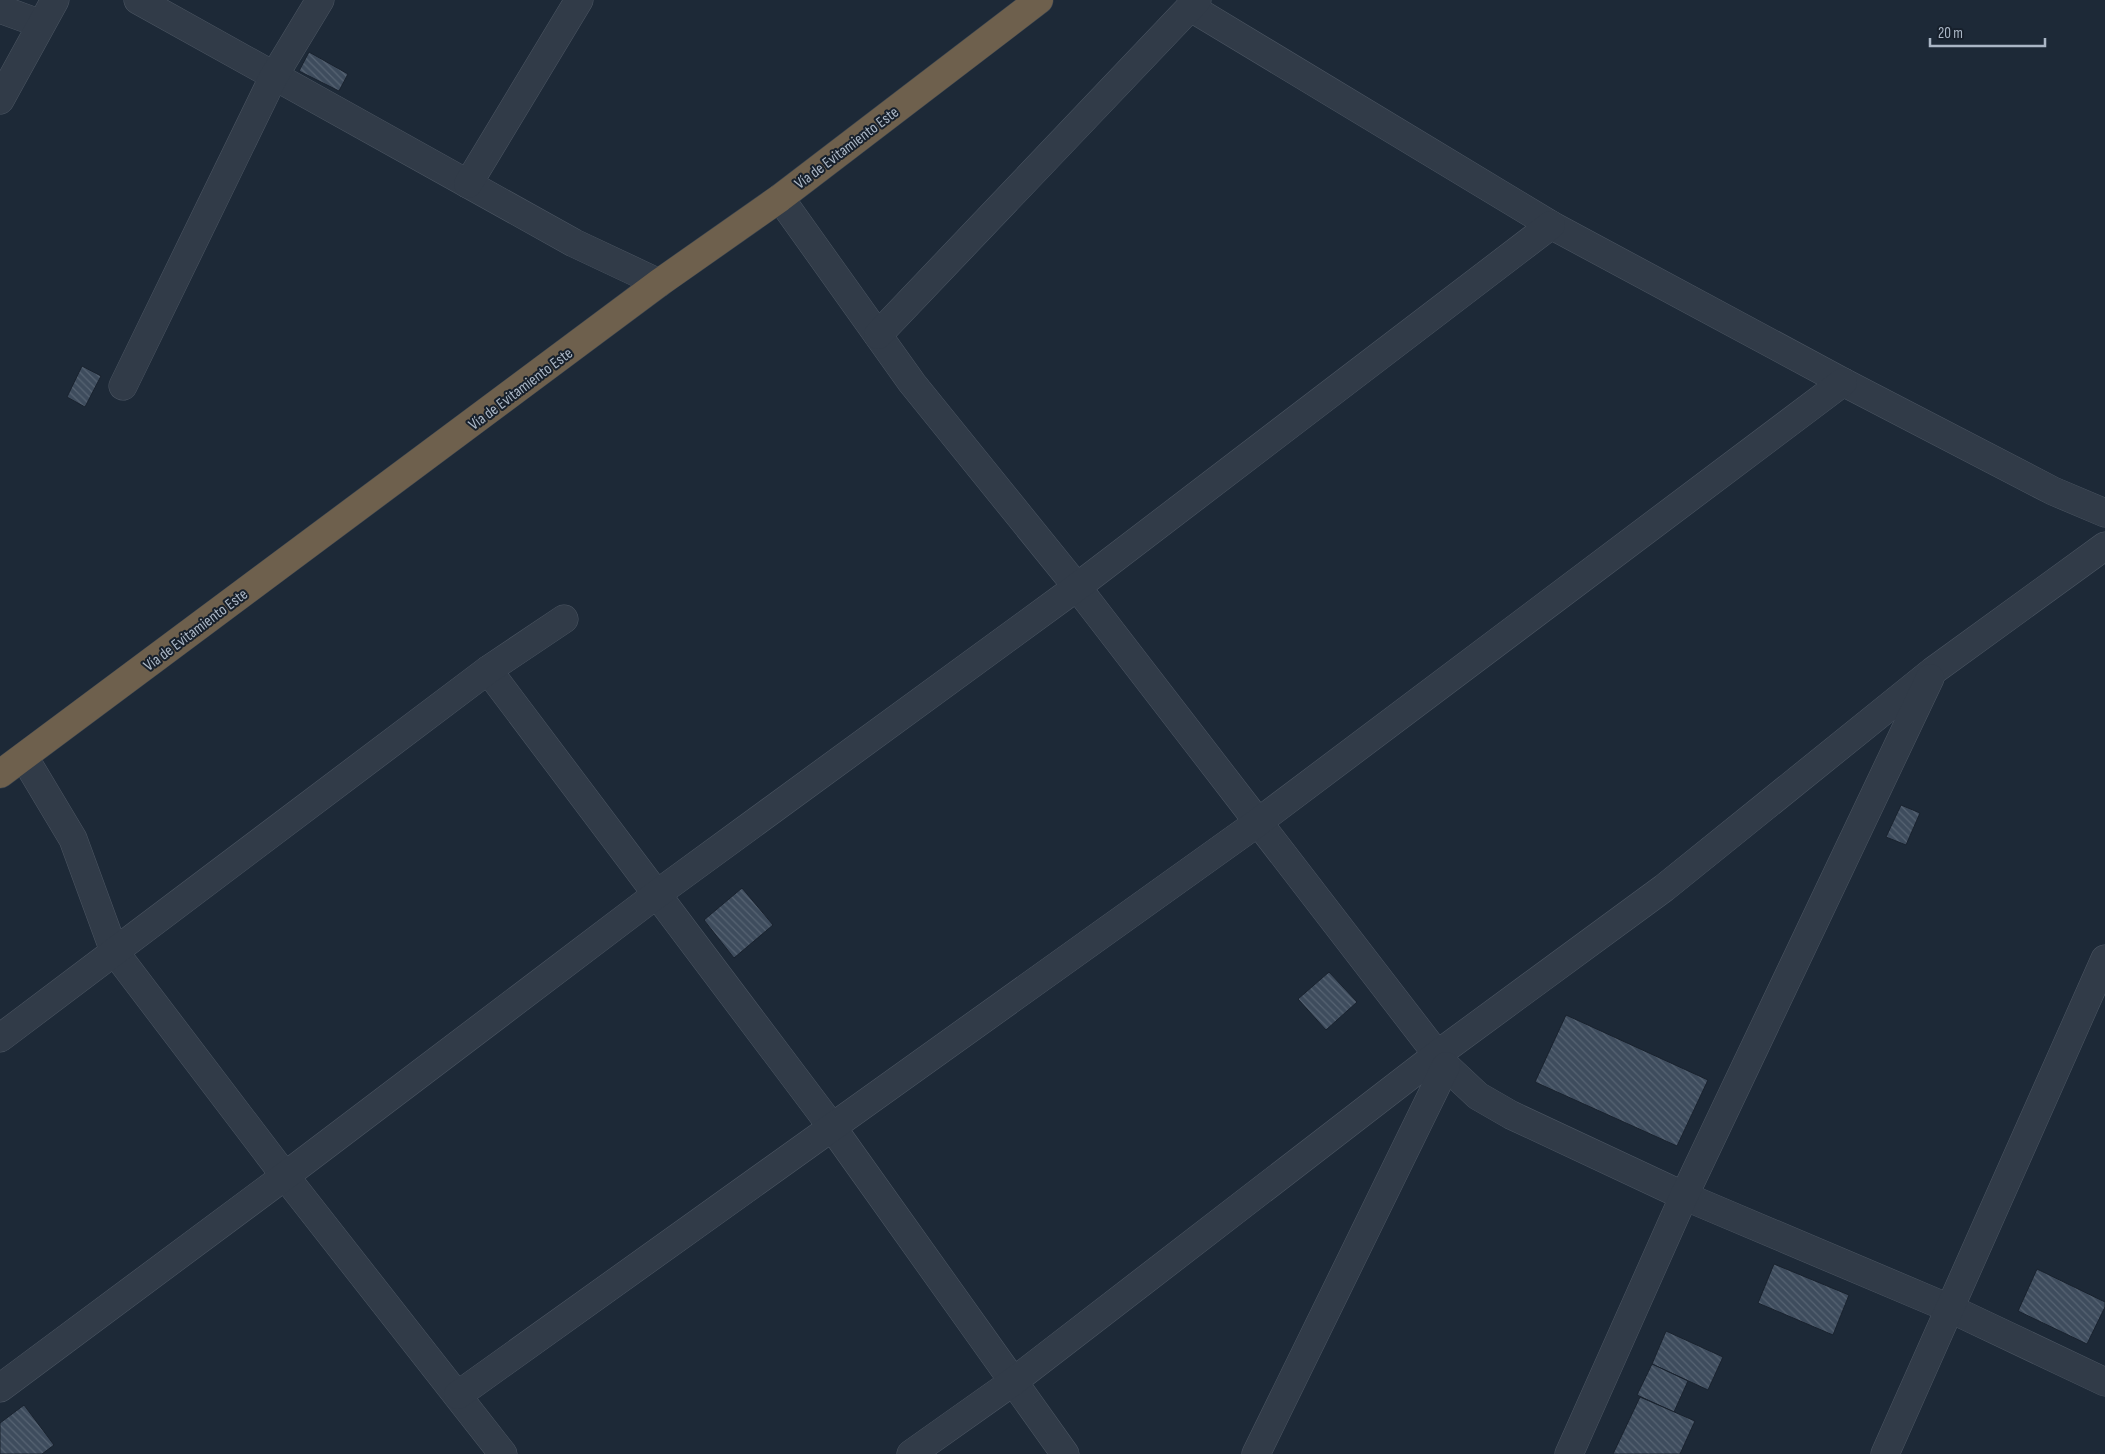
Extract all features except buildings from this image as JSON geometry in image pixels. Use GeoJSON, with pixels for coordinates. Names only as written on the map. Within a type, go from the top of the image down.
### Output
{"type":"FeatureCollection","features":[{"type":"Feature","properties":{"kind":"highway","name":"Vía de Evitamiento Este"},"geometry":{"type":"LineString","coordinates":[[0,774],[659,283],[780,198],[1039,0]]}},
{"type":"Feature","properties":{"kind":"street"},"geometry":{"type":"LineString","coordinates":[[0,100],[54,0]]}},
{"type":"Feature","properties":{"kind":"street"},"geometry":{"type":"LineString","coordinates":[[138,0],[574,243],[659,283]]}},
{"type":"Feature","properties":{"kind":"street"},"geometry":{"type":"LineString","coordinates":[[123,386],[274,76],[320,0]]}},
{"type":"Feature","properties":{"kind":"street"},"geometry":{"type":"LineString","coordinates":[[468,184],[579,0]]}},
{"type":"Feature","properties":{"kind":"street"},"geometry":{"type":"LineString","coordinates":[[878,335],[1194,3],[1550,225],[1843,382],[2053,491],[2105,513]]}},
{"type":"Feature","properties":{"kind":"street"},"geometry":{"type":"LineString","coordinates":[[0,8],[41,24]]}},
{"type":"Feature","properties":{"kind":"street"},"geometry":{"type":"LineString","coordinates":[[780,198],[918,390],[1077,587],[1257,823],[1442,1060],[1478,1096],[1511,1115],[1684,1196],[1950,1309],[2105,1382]]}},
{"type":"Feature","properties":{"kind":"street"},"geometry":{"type":"LineString","coordinates":[[0,1388],[285,1176],[657,894],[1077,587],[1550,225]]}},
{"type":"Feature","properties":{"kind":"street"},"geometry":{"type":"LineString","coordinates":[[458,1395],[1257,823],[1843,382]]}},
{"type":"Feature","properties":{"kind":"street"},"geometry":{"type":"LineString","coordinates":[[911,1454],[1014,1381],[1442,1060],[1664,888],[1933,671],[2105,546]]}},
{"type":"Feature","properties":{"kind":"street"},"geometry":{"type":"LineString","coordinates":[[0,1038],[488,670],[564,619]]}},
{"type":"Feature","properties":{"kind":"street"},"geometry":{"type":"LineString","coordinates":[[488,670],[832,1127],[1065,1454]]}},
{"type":"Feature","properties":{"kind":"street"},"geometry":{"type":"LineString","coordinates":[[1568,1454],[1684,1196],[1933,671]]}},
{"type":"Feature","properties":{"kind":"street"},"geometry":{"type":"LineString","coordinates":[[24,757],[73,839],[114,951],[285,1176],[503,1454]]}},
{"type":"Feature","properties":{"kind":"street"},"geometry":{"type":"LineString","coordinates":[[1885,1454],[2105,959]]}},
{"type":"Feature","properties":{"kind":"street"},"geometry":{"type":"LineString","coordinates":[[1256,1454],[1442,1060]]}}]}
